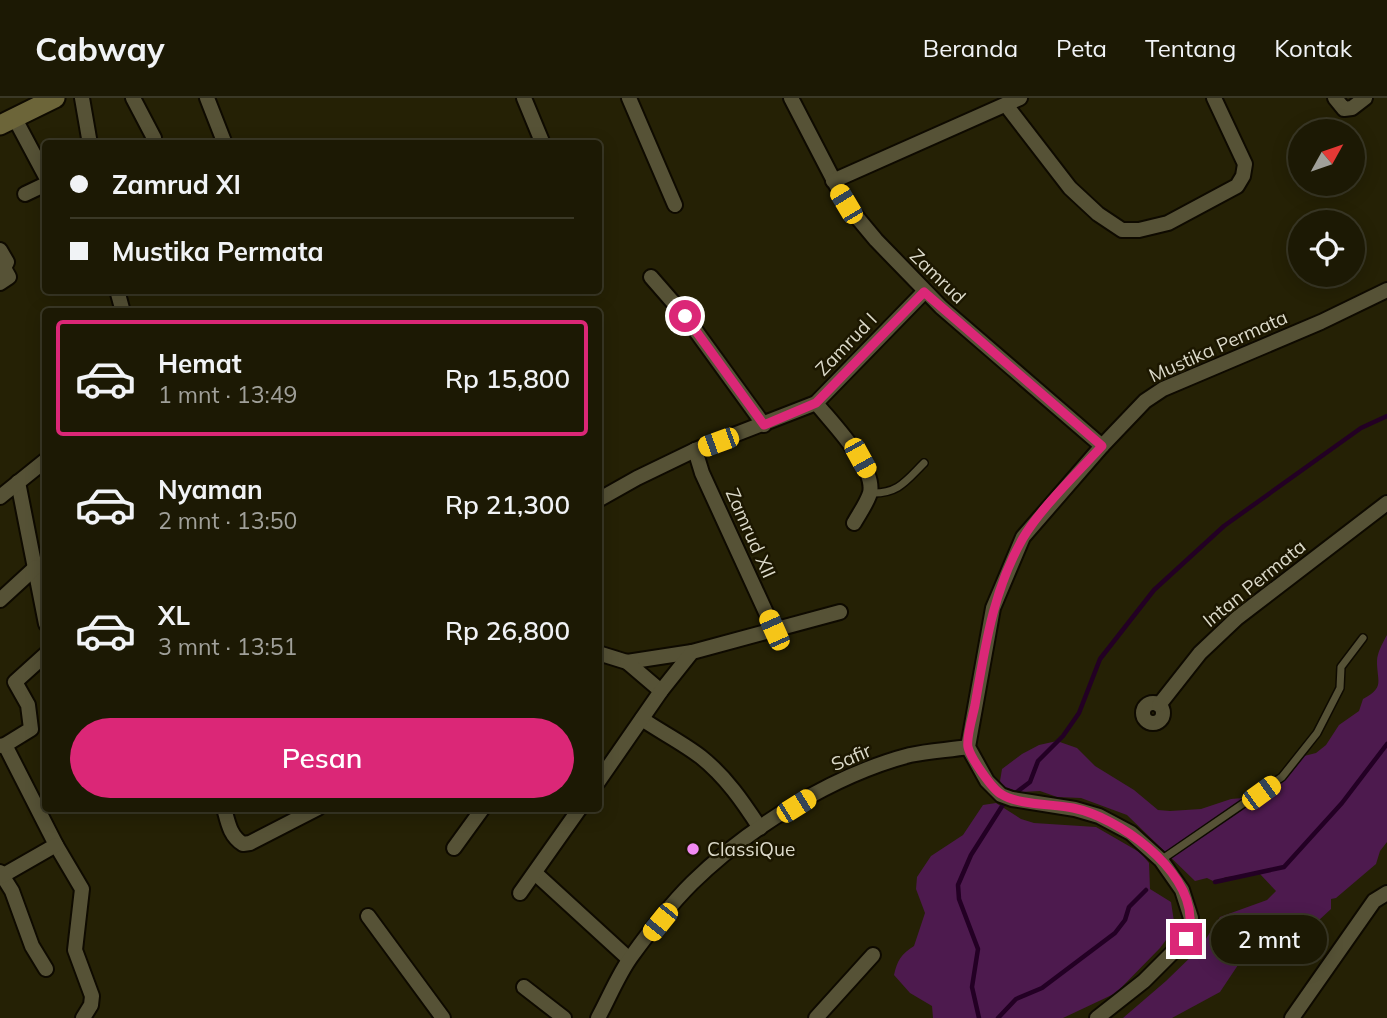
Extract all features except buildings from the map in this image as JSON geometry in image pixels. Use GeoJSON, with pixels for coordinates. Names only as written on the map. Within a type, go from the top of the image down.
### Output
{"type":"FeatureCollection","features":[{"type":"Feature","properties":{"kind":"street"},"geometry":{"type":"LineString","coordinates":[[82,98],[89,140]]}},
{"type":"Feature","properties":{"kind":"street"},"geometry":{"type":"LineString","coordinates":[[133,98],[154,138]]}},
{"type":"Feature","properties":{"kind":"street"},"geometry":{"type":"LineString","coordinates":[[207,98],[223,140]]}},
{"type":"Feature","properties":{"kind":"street"},"geometry":{"type":"LineString","coordinates":[[523,98],[542,140]]}},
{"type":"Feature","properties":{"kind":"street"},"geometry":{"type":"LineString","coordinates":[[629,98],[675,205]]}},
{"type":"Feature","properties":{"kind":"street","name":"Zamrud"},"geometry":{"type":"LineString","coordinates":[[791,98],[846,204],[876,240],[924,292],[1102,446]]}},
{"type":"Feature","properties":{"kind":"street"},"geometry":{"type":"LineString","coordinates":[[833,181],[1013,102],[1070,188],[1113,227],[1131,231],[1168,223],[1237,186],[1242,176],[1245,164],[1214,98]]}},
{"type":"Feature","properties":{"kind":"street"},"geometry":{"type":"LineString","coordinates":[[1335,98],[1344,109],[1352,108],[1365,98]]}},
{"type":"Feature","properties":{"kind":"street"},"geometry":{"type":"LineString","coordinates":[[42,171],[7,121],[49,99]]}},
{"type":"Feature","properties":{"kind":"street"},"geometry":{"type":"LineString","coordinates":[[25,194],[42,186]]}},
{"type":"Feature","properties":{"kind":"street"},"geometry":{"type":"LineString","coordinates":[[0,250],[8,262],[4,268],[9,278],[0,284]]}},
{"type":"Feature","properties":{"kind":"street"},"geometry":{"type":"LineString","coordinates":[[651,277],[685,316],[764,425]]}},
{"type":"Feature","properties":{"kind":"street","name":"Mustika Permata"},"geometry":{"type":"LineString","coordinates":[[968,747],[993,608],[1023,537],[1102,446],[1145,401],[1163,389],[1321,322],[1387,290]]}},
{"type":"Feature","properties":{"kind":"street","name":"Zamrud I"},"geometry":{"type":"LineString","coordinates":[[602,498],[695,450],[816,403],[924,292]]}},
{"type":"Feature","properties":{"kind":"street"},"geometry":{"type":"LineString","coordinates":[[816,403],[860,458],[869,474],[870,493],[854,523]]}},
{"type":"Feature","properties":{"kind":"street","name":"Zamrud XII"},"geometry":{"type":"LineString","coordinates":[[695,450],[702,473],[774,630]]}},
{"type":"Feature","properties":{"kind":"street"},"geometry":{"type":"LineString","coordinates":[[0,497],[42,463]]}},
{"type":"Feature","properties":{"kind":"street"},"geometry":{"type":"LineString","coordinates":[[18,482],[42,601]]}},
{"type":"Feature","properties":{"kind":"street","name":"Intan Permata"},"geometry":{"type":"LineString","coordinates":[[1159,705],[1200,653],[1237,618],[1387,503]]}},
{"type":"Feature","properties":{"kind":"street"},"geometry":{"type":"LineString","coordinates":[[0,600],[36,567]]}},
{"type":"Feature","properties":{"kind":"street"},"geometry":{"type":"LineString","coordinates":[[627,662],[692,652],[840,612]]}},
{"type":"Feature","properties":{"kind":"street"},"geometry":{"type":"LineString","coordinates":[[602,776],[661,691],[692,652]]}},
{"type":"Feature","properties":{"kind":"street"},"geometry":{"type":"LineString","coordinates":[[602,654],[627,662],[661,691]]}},
{"type":"Feature","properties":{"kind":"street"},"geometry":{"type":"LineString","coordinates":[[42,658],[15,682],[28,705],[31,729],[2,746],[82,889],[75,950],[92,996],[91,1005],[83,1018]]}},
{"type":"Feature","properties":{"kind":"street"},"geometry":{"type":"LineString","coordinates":[[642,719],[700,757],[719,773],[736,792],[760,828]]}},
{"type":"Feature","properties":{"kind":"street"},"geometry":{"type":"LineString","coordinates":[[968,747],[987,781],[1001,795],[1099,816],[1131,833],[1161,860],[1182,890],[1191,918],[1186,939],[1144,981],[1097,1018]]}},
{"type":"Feature","properties":{"kind":"street","name":"Safir"},"geometry":{"type":"LineString","coordinates":[[598,1018],[629,959],[690,884],[727,852],[814,794],[861,773],[913,755],[968,747]]}},
{"type":"Feature","properties":{"kind":"street"},"geometry":{"type":"LineString","coordinates":[[225,812],[230,830],[236,840],[243,844],[250,843],[310,812]]}},
{"type":"Feature","properties":{"kind":"street"},"geometry":{"type":"LineString","coordinates":[[454,848],[480,812]]}},
{"type":"Feature","properties":{"kind":"street"},"geometry":{"type":"LineString","coordinates":[[520,893],[577,812]]}},
{"type":"Feature","properties":{"kind":"street"},"geometry":{"type":"LineString","coordinates":[[47,969],[32,946],[12,891],[1,874],[56,845]]}},
{"type":"Feature","properties":{"kind":"street"},"geometry":{"type":"LineString","coordinates":[[535,873],[629,959]]}},
{"type":"Feature","properties":{"kind":"street"},"geometry":{"type":"LineString","coordinates":[[1292,1018],[1374,901],[1387,893]]}},
{"type":"Feature","properties":{"kind":"street"},"geometry":{"type":"LineString","coordinates":[[368,916],[443,1018]]}},
{"type":"Feature","properties":{"kind":"street"},"geometry":{"type":"LineString","coordinates":[[816,1018],[873,955]]}},
{"type":"Feature","properties":{"kind":"street"},"geometry":{"type":"LineString","coordinates":[[524,987],[564,1018]]}},
{"type":"Feature","properties":{"kind":"lane"},"geometry":{"type":"LineString","coordinates":[[870,493],[897,489],[924,463]]}},
{"type":"Feature","properties":{"kind":"lane"},"geometry":{"type":"LineString","coordinates":[[1161,860],[1282,777],[1317,733],[1340,688],[1341,667],[1363,638]]}},
{"type":"Feature","properties":{"kind":"shaded area"},"geometry":{"type":"Polygon","coordinates":[[[1387,635],[1387,842],[1380,851],[1376,864],[1336,898],[1331,899],[1331,909],[1278,958],[1242,959],[1220,992],[1172,1018],[1123,1018],[1200,948],[1220,917],[1267,900],[1276,891],[1260,874],[1226,877],[1215,882],[1207,878],[1195,881],[1127,815],[1081,798],[1057,797],[1040,791],[1021,792],[1003,787],[1000,781],[1002,769],[1039,745],[1057,741],[1077,748],[1095,766],[1134,790],[1158,810],[1201,809],[1243,798],[1257,805],[1304,756],[1316,753],[1326,745],[1339,725],[1359,711],[1363,699],[1377,687],[1378,655],[1387,635]]]}},
{"type":"Feature","properties":{"kind":"shaded area"},"geometry":{"type":"Polygon","coordinates":[[[996,803],[1021,819],[1034,823],[1096,827],[1141,853],[1149,863],[1150,889],[1171,902],[1175,928],[1160,948],[1116,993],[1063,1018],[933,1018],[932,1006],[910,993],[894,975],[900,958],[914,946],[925,913],[916,889],[917,877],[931,856],[963,835],[983,805],[996,803]]]}},
{"type":"Feature","properties":{"kind":"waterway"},"geometry":{"type":"LineString","coordinates":[[1013,795],[1030,782],[1038,761],[1063,736],[1079,713],[1100,659],[1154,590],[1224,526],[1361,428],[1387,416]]}},
{"type":"Feature","properties":{"kind":"waterway"},"geometry":{"type":"LineString","coordinates":[[1215,882],[1284,867],[1342,803],[1387,744]]}},
{"type":"Feature","properties":{"kind":"waterway"},"geometry":{"type":"LineString","coordinates":[[979,1018],[972,987],[978,949],[959,899],[958,885],[971,855],[1006,800]]}},
{"type":"Feature","properties":{"kind":"waterway"},"geometry":{"type":"LineString","coordinates":[[998,1018],[1016,999],[1042,988],[1115,933],[1125,920],[1129,907],[1146,890]]}},
{"type":"Feature","properties":{"kind":"place","name":"ClassiQue"},"geometry":{"type":"Point","coordinates":[693,849]}},
{"type":"Feature","properties":{"kind":"route"},"geometry":{"type":"LineString","coordinates":[[685,316],[764,425],[816,403],[924,292],[1102,446],[1023,537],[993,608],[968,747],[987,781],[1001,795],[1099,816],[1131,833],[1161,860],[1182,890],[1191,918],[1186,939]]}}]}
